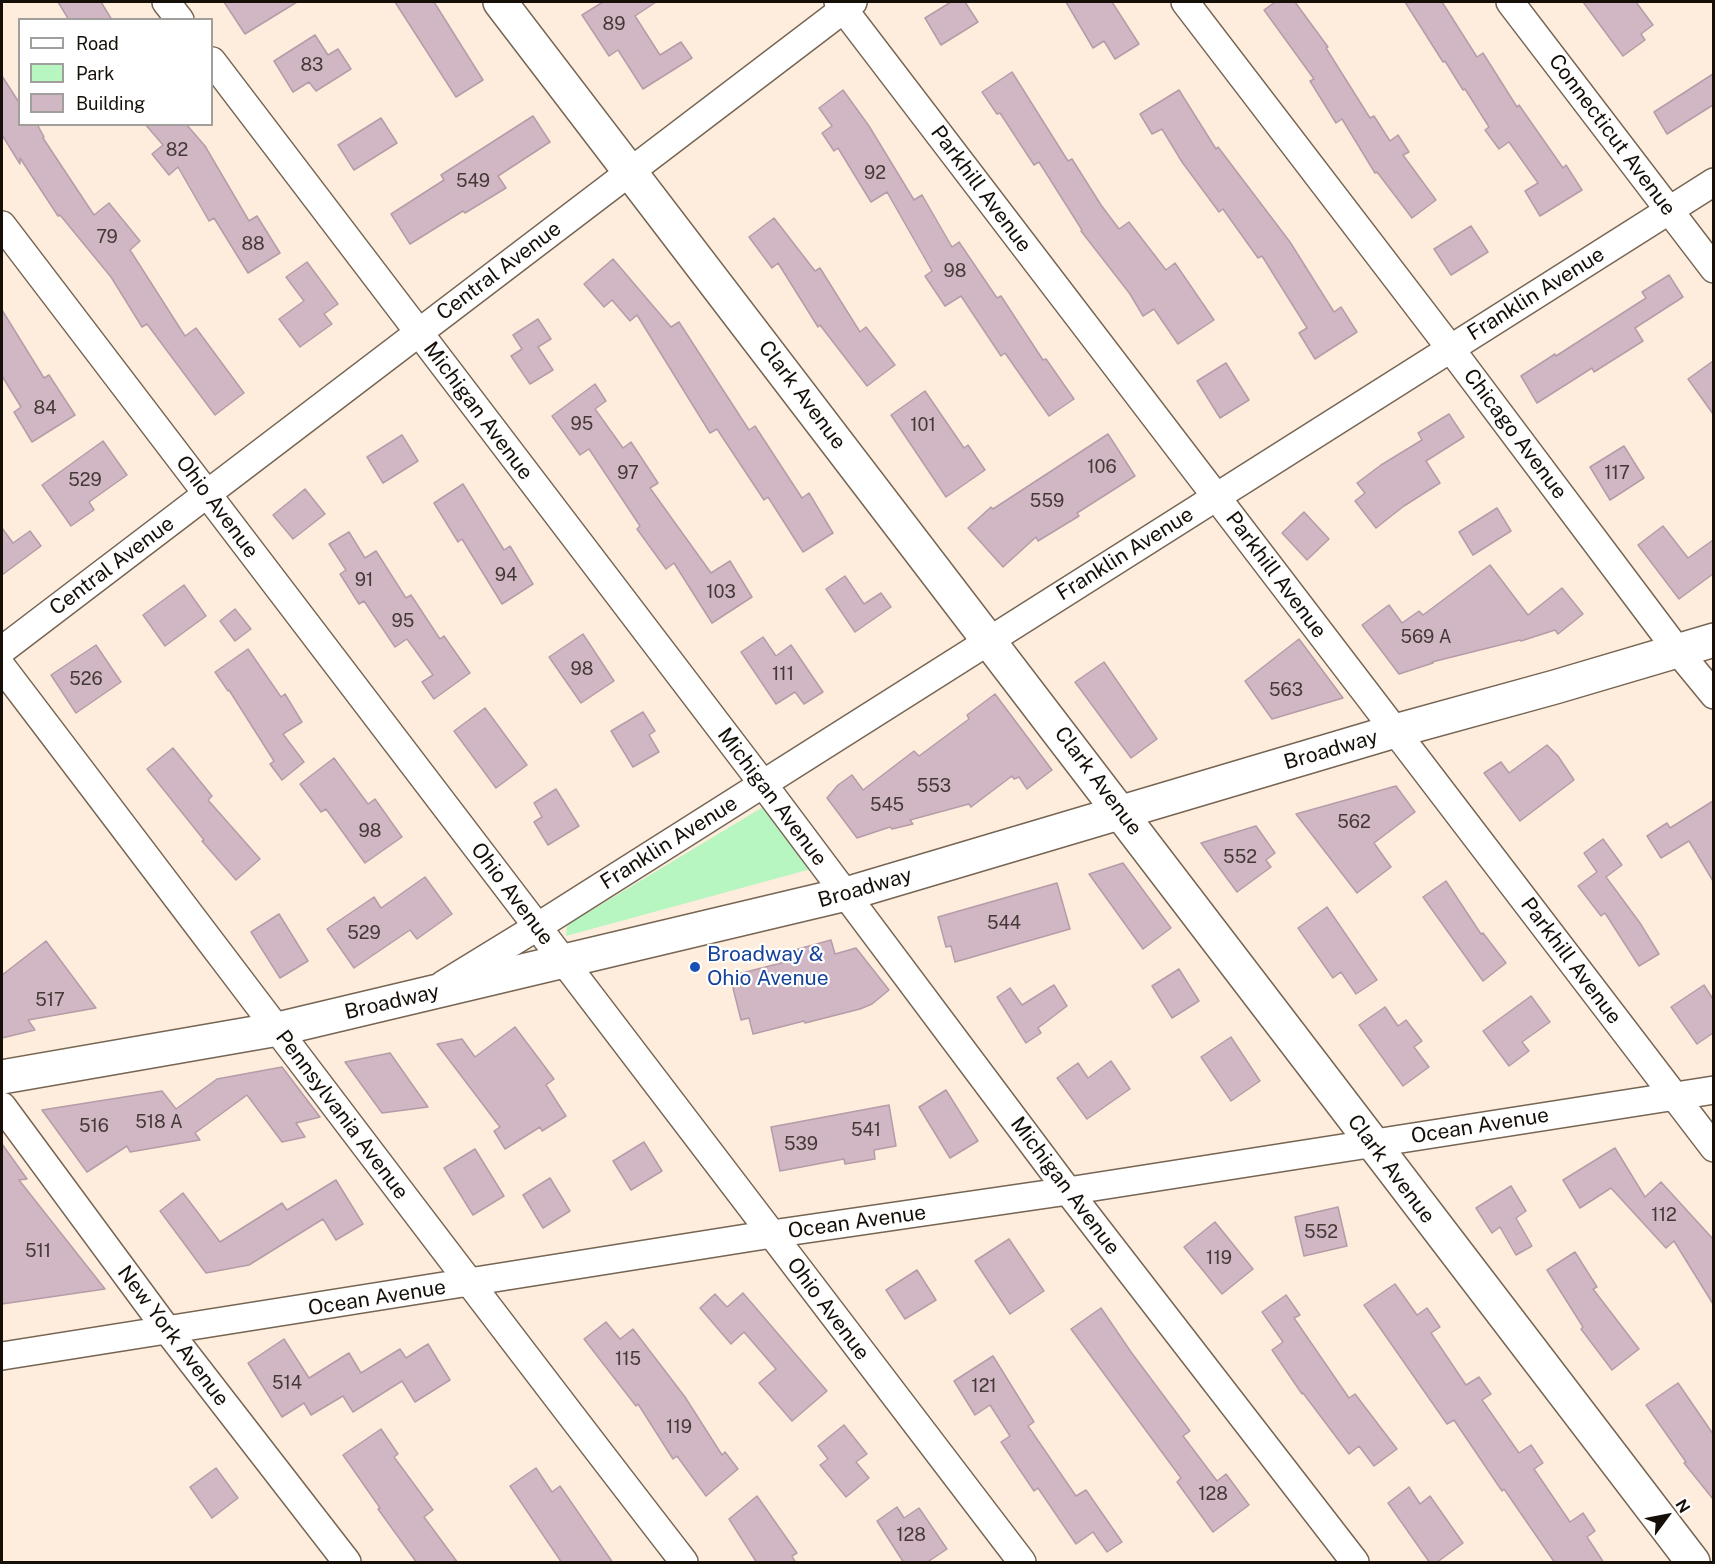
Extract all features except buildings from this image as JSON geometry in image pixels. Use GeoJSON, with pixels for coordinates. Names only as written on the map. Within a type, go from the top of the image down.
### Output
{"type":"FeatureCollection","features":[{"type":"Feature","properties":{"kind":"street"},"geometry":{"type":"LineString","coordinates":[[166,2],[178,18]]}},
{"type":"Feature","properties":{"kind":"street","name":"Clark Avenue"},"geometry":{"type":"LineString","coordinates":[[500,2],[1122,812],[1371,1143],[1693,1563]]}},
{"type":"Feature","properties":{"kind":"street","name":"Chicago Avenue"},"geometry":{"type":"LineString","coordinates":[[1185,2],[1713,695]]}},
{"type":"Feature","properties":{"kind":"street","name":"Connecticut Avenue"},"geometry":{"type":"LineString","coordinates":[[1510,2],[1713,269]]}},
{"type":"Feature","properties":{"kind":"street","name":"Central Avenue"},"geometry":{"type":"LineString","coordinates":[[2,650],[632,171],[845,4]]}},
{"type":"Feature","properties":{"kind":"street","name":"Parkhill Avenue"},"geometry":{"type":"LineString","coordinates":[[845,4],[1216,497],[1713,1148]]}},
{"type":"Feature","properties":{"kind":"street","name":"Michigan Avenue"},"geometry":{"type":"LineString","coordinates":[[213,62],[763,784],[1068,1191],[1355,1563]]}},
{"type":"Feature","properties":{"kind":"street","name":"Franklin Avenue"},"geometry":{"type":"LineString","coordinates":[[428,993],[537,927],[1713,182]]}},
{"type":"Feature","properties":{"kind":"street","name":"Ohio Avenue"},"geometry":{"type":"LineString","coordinates":[[2,225],[1022,1563]]}},
{"type":"Feature","properties":{"kind":"street","name":"Broadway"},"geometry":{"type":"LineString","coordinates":[[2,1077],[278,1029],[846,894],[1395,731],[1713,640]]}},
{"type":"Feature","properties":{"kind":"street","name":"Pennsylvania Avenue"},"geometry":{"type":"LineString","coordinates":[[2,667],[278,1029],[468,1284],[684,1563]]}},
{"type":"Feature","properties":{"kind":"street","name":"Ocean Avenue"},"geometry":{"type":"LineString","coordinates":[[2,1356],[468,1284],[772,1234],[1068,1191],[1713,1090]]}},
{"type":"Feature","properties":{"kind":"street","name":"New York Avenue"},"geometry":{"type":"LineString","coordinates":[[2,1106],[168,1331],[347,1563]]}},
{"type":"Feature","properties":{"kind":"green space"},"geometry":{"type":"Polygon","coordinates":[[[763,807],[811,869],[566,936],[567,925],[763,807]]]}},
{"type":"Feature","properties":{"kind":"place","name":"Broadway & Ohio Avenue"},"geometry":{"type":"Point","coordinates":[695,967]}}]}
